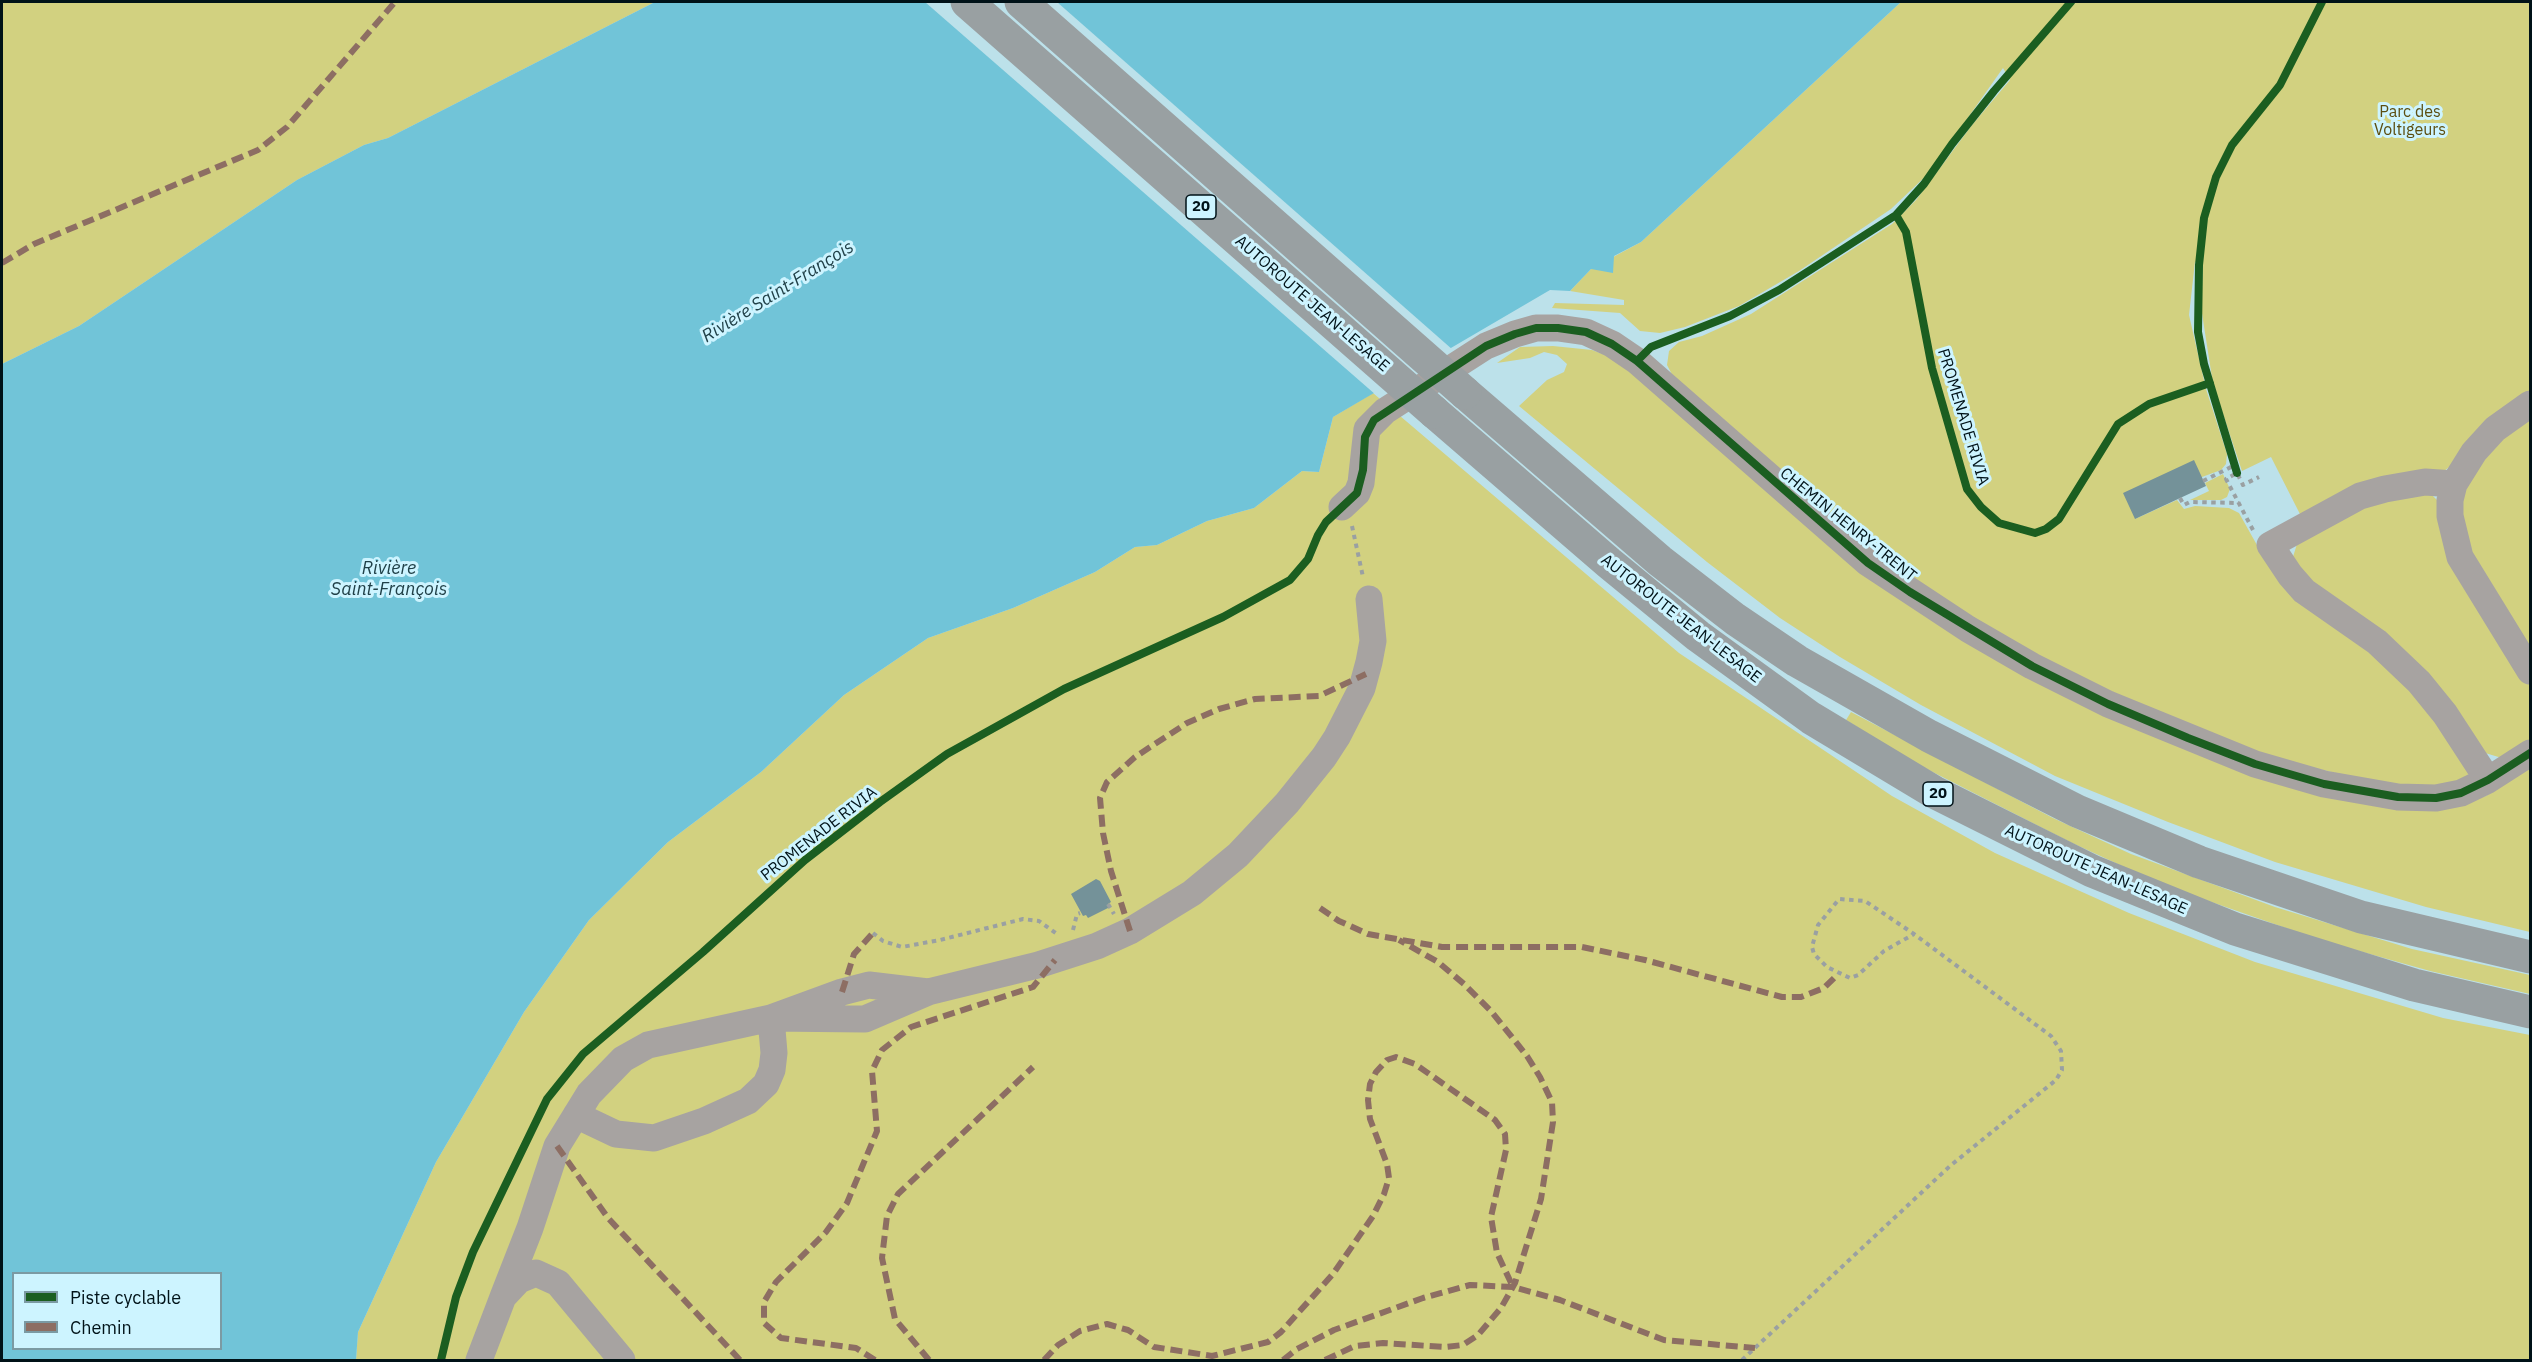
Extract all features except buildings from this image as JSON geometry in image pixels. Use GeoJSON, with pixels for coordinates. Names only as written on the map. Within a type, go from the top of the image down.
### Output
{"type":"FeatureCollection","features":[{"type":"Feature","properties":{"kind":"highway","name":"AUTOROUTE JEAN-LESAGE"},"geometry":{"type":"LineString","coordinates":[[967,2],[1601,557],[1714,648],[1832,731],[1942,797],[2092,871],[2235,929],[2414,985],[2530,1012]]}},
{"type":"Feature","properties":{"kind":"highway","name":"AUTOROUTE JEAN-LESAGE"},"geometry":{"type":"LineString","coordinates":[[1021,2],[1465,393],[1660,561],[1734,619],[1797,660],[1929,736],[2077,811],[2199,862],[2361,917],[2530,957]]}},
{"type":"Feature","properties":{"kind":"lane","name":"CHEMIN HENRY-TRENT"},"geometry":{"type":"LineString","coordinates":[[1342,507],[1357,493],[1367,429],[1385,411],[1486,346],[1515,334],[1536,328],[1586,332],[1612,344],[1636,361],[1868,563],[1968,629],[2031,666],[2108,704],[2254,764],[2324,784],[2398,797],[2436,798],[2461,793],[2488,780],[2530,753]]}},
{"type":"Feature","properties":{"kind":"lane"},"geometry":{"type":"LineString","coordinates":[[2530,404],[2495,429],[2474,452],[2454,484],[2450,500],[2450,516],[2460,557],[2530,671]]}},
{"type":"Feature","properties":{"kind":"lane"},"geometry":{"type":"LineString","coordinates":[[2454,484],[2425,482],[2360,496],[2270,545],[2304,591],[2377,642],[2419,682],[2445,714],[2488,780]]}},
{"type":"Feature","properties":{"kind":"lane"},"geometry":{"type":"LineString","coordinates":[[479,1360],[533,1218],[557,1146],[605,1075],[623,1059],[648,1045],[771,1018],[842,992],[868,986],[928,992],[1066,957],[1125,934],[1192,893],[1238,855],[1287,803],[1324,757],[1362,688],[1372,641],[1367,591]]}},
{"type":"Feature","properties":{"kind":"lane"},"geometry":{"type":"LineString","coordinates":[[576,1115],[616,1134],[654,1138],[684,1129],[748,1101],[766,1084],[772,1070],[774,1053],[771,1018]]}},
{"type":"Feature","properties":{"kind":"lane"},"geometry":{"type":"LineString","coordinates":[[533,1218],[538,1249],[558,1283],[622,1360]]}},
{"type":"Feature","properties":{"kind":"lane"},"geometry":{"type":"LineString","coordinates":[[503,1297],[519,1280],[536,1273],[558,1283]]}},
{"type":"Feature","properties":{"kind":"path"},"geometry":{"type":"LineString","coordinates":[[2232,455],[2243,485],[2259,477]]}},
{"type":"Feature","properties":{"kind":"path"},"geometry":{"type":"LineString","coordinates":[[2204,481],[2236,469]]}},
{"type":"Feature","properties":{"kind":"path"},"geometry":{"type":"LineString","coordinates":[[2236,469],[2226,479],[2262,548],[2270,545]]}},
{"type":"Feature","properties":{"kind":"path"},"geometry":{"type":"LineString","coordinates":[[2180,498],[2184,505],[2190,502],[2239,503]]}},
{"type":"Feature","properties":{"kind":"path"},"geometry":{"type":"LineString","coordinates":[[1342,507],[1356,534],[1367,591]]}},
{"type":"Feature","properties":{"kind":"path"},"geometry":{"type":"LineString","coordinates":[[1742,1360],[1950,1166],[2056,1080],[2062,1070],[2061,1051],[2051,1036],[1914,934],[1865,901],[1839,899],[1818,925],[1812,947],[1814,954],[1827,968],[1850,978],[1858,975],[1884,951],[1914,934]]}},
{"type":"Feature","properties":{"kind":"path"},"geometry":{"type":"LineString","coordinates":[[873,933],[883,941],[902,947],[1023,919],[1039,921],[1053,929],[1060,937],[1066,957]]}},
{"type":"Feature","properties":{"kind":"green space"},"geometry":{"type":"Polygon","coordinates":[[[2,2],[655,2],[388,138],[364,145],[297,180],[79,326],[2,364],[2,2]]]}},
{"type":"Feature","properties":{"kind":"green space","name":"Parc des Voltigeurs"},"geometry":{"type":"Polygon","coordinates":[[[1901,2],[2530,2],[2530,662],[2465,552],[2459,459],[2443,472],[2302,518],[2271,457],[2242,471],[2213,384],[2201,307],[2203,263],[2195,262],[2189,315],[2206,389],[2227,454],[2226,464],[2221,470],[2202,477],[2135,519],[2177,500],[2184,509],[2195,506],[2229,508],[2239,513],[2262,554],[2410,681],[2469,768],[2468,776],[2446,786],[2377,783],[2273,758],[2115,696],[1975,622],[1837,526],[1676,382],[1667,365],[1669,351],[1679,342],[1702,336],[1751,314],[1892,224],[1916,200],[1972,125],[2010,80],[2003,68],[1929,173],[1891,209],[1799,271],[1739,306],[1685,327],[1660,333],[1640,331],[1620,313],[1552,308],[1555,303],[1624,305],[1624,300],[1570,291],[1591,269],[1641,242],[1901,2]]]}},
{"type":"Feature","properties":{"kind":"green space"},"geometry":{"type":"Polygon","coordinates":[[[1553,346],[1592,350],[1624,362],[1841,552],[2090,705],[2446,806],[2486,796],[2530,766],[2530,932],[2426,907],[2275,862],[2168,822],[2055,776],[1921,705],[1840,657],[1780,618],[1707,562],[1519,406],[1547,380],[1564,372],[1567,364],[1557,355],[1544,352],[1530,358],[1497,363],[1520,347],[1553,346]]]}},
{"type":"Feature","properties":{"kind":"green space"},"geometry":{"type":"Polygon","coordinates":[[[1373,393],[1679,653],[1892,796],[1995,853],[2129,913],[2255,962],[2443,1018],[2530,1035],[2530,1360],[356,1360],[358,1332],[436,1162],[524,1012],[589,920],[668,842],[761,772],[844,695],[928,638],[1013,608],[1095,572],[1135,547],[1157,545],[1207,521],[1254,508],[1302,471],[1319,472],[1333,417],[1373,393]]]}},
{"type":"Feature","properties":{"kind":"green space"},"geometry":{"type":"Polygon","coordinates":[[[2223,474],[2230,489],[2227,497],[2221,500],[2190,500],[2209,491],[2205,483],[2223,474]]]}},
{"type":"Feature","properties":{"kind":"green space"},"geometry":{"type":"Polygon","coordinates":[[[2429,492],[2439,502],[2439,528],[2530,683],[2530,743],[2505,759],[2482,752],[2328,601],[2292,560],[2297,544],[2355,508],[2429,492]]]}},
{"type":"Feature","properties":{"kind":"green space"},"geometry":{"type":"Polygon","coordinates":[[[1851,712],[2053,818],[2131,854],[2275,907],[2412,949],[2530,975],[2530,994],[2430,971],[2320,940],[2200,898],[2135,872],[2070,842],[1913,762],[1846,720],[1851,712]]]}},
{"type":"Feature","properties":{"kind":"water","name":"Rivière Saint-François"},"geometry":{"type":"Polygon","coordinates":[[[655,2],[1901,2],[1641,242],[1614,256],[1613,273],[1591,269],[1570,291],[1550,290],[1333,417],[1319,472],[1302,471],[1254,508],[1207,521],[1157,545],[1135,547],[1095,572],[1013,608],[928,638],[844,695],[761,772],[668,842],[589,920],[524,1012],[436,1162],[358,1332],[356,1360],[2,1360],[2,364],[79,326],[297,180],[364,145],[388,138],[655,2]]]}},
{"type":"Feature","properties":{"kind":"pier"},"geometry":{"type":"Polygon","coordinates":[[[925,2],[1057,2],[1453,350],[1376,395],[925,2]]]}},
{"type":"Feature","properties":{"kind":"marked path"},"geometry":{"type":"LineString","coordinates":[[2,263],[34,244],[258,150],[287,127],[395,2]]}},
{"type":"Feature","properties":{"kind":"marked path"},"geometry":{"type":"LineString","coordinates":[[1130,931],[1111,871],[1103,833],[1100,798],[1107,782],[1135,757],[1187,723],[1219,709],[1255,699],[1319,696],[1366,674]]}},
{"type":"Feature","properties":{"kind":"marked path"},"geometry":{"type":"LineString","coordinates":[[1320,908],[1339,921],[1368,934],[1442,947],[1582,947],[1645,960],[1782,997],[1801,997],[1824,988],[1838,974]]}},
{"type":"Feature","properties":{"kind":"marked path"},"geometry":{"type":"LineString","coordinates":[[842,992],[854,954],[873,933]]}},
{"type":"Feature","properties":{"kind":"marked path"},"geometry":{"type":"LineString","coordinates":[[1325,1360],[1355,1346],[1383,1343],[1445,1347],[1463,1345],[1478,1335],[1501,1308],[1515,1283],[1541,1199],[1553,1122],[1552,1102],[1540,1077],[1527,1056],[1491,1011],[1464,984],[1438,962],[1399,940]]}},
{"type":"Feature","properties":{"kind":"marked path"},"geometry":{"type":"LineString","coordinates":[[875,1360],[856,1348],[781,1338],[764,1323],[764,1302],[776,1282],[826,1232],[847,1203],[877,1131],[872,1071],[882,1050],[911,1027],[1033,987],[1055,960]]}},
{"type":"Feature","properties":{"kind":"marked path"},"geometry":{"type":"LineString","coordinates":[[1044,1360],[1058,1345],[1080,1331],[1107,1324],[1128,1330],[1154,1347],[1212,1356],[1268,1342],[1281,1332],[1333,1274],[1373,1216],[1384,1194],[1389,1178],[1387,1164],[1370,1119],[1368,1100],[1370,1084],[1376,1072],[1387,1060],[1396,1057],[1415,1064],[1495,1120],[1505,1134],[1506,1150],[1491,1217],[1497,1253],[1513,1287]]}},
{"type":"Feature","properties":{"kind":"marked path"},"geometry":{"type":"LineString","coordinates":[[929,1360],[895,1319],[882,1258],[887,1216],[898,1194],[1033,1067]]}},
{"type":"Feature","properties":{"kind":"marked path"},"geometry":{"type":"LineString","coordinates":[[557,1146],[608,1218],[740,1360]]}},
{"type":"Feature","properties":{"kind":"marked path"},"geometry":{"type":"LineString","coordinates":[[1283,1360],[1297,1349],[1334,1330],[1423,1298],[1470,1285],[1513,1287],[1560,1300],[1664,1340],[1755,1348]]}},
{"type":"Feature","properties":{"kind":"cycle path"},"geometry":{"type":"LineString","coordinates":[[1637,361],[1651,347],[1730,316],[1779,290],[1896,215],[1924,184],[1994,91],[2071,2]]}},
{"type":"Feature","properties":{"kind":"cycle path"},"geometry":{"type":"LineString","coordinates":[[2237,473],[2204,364],[2198,332],[2199,265],[2204,218],[2216,177],[2232,145],[2280,85],[2322,2]]}},
{"type":"Feature","properties":{"kind":"cycle path","name":"PROMENADE RIVIA"},"geometry":{"type":"LineString","coordinates":[[1896,215],[1906,232],[1932,368],[1967,489],[1981,507],[1999,523],[2035,533],[2046,529],[2059,519],[2118,424],[2149,404],[2210,383]]}},
{"type":"Feature","properties":{"kind":"cycle path","name":"PROMENADE RIVIA"},"geometry":{"type":"LineString","coordinates":[[441,1360],[456,1297],[473,1252],[547,1099],[583,1054],[703,952],[805,860],[947,754],[1064,689],[1223,617],[1290,580],[1308,559],[1326,522],[1357,493],[1363,470],[1365,437],[1374,420],[1486,346],[1515,334],[1536,328],[1558,328],[1586,332],[1612,344],[1637,361],[1868,563],[1910,592],[2032,666],[2108,704],[2188,738],[2255,764],[2324,784],[2398,797],[2436,798],[2461,793],[2488,780],[2530,753]]}}]}
